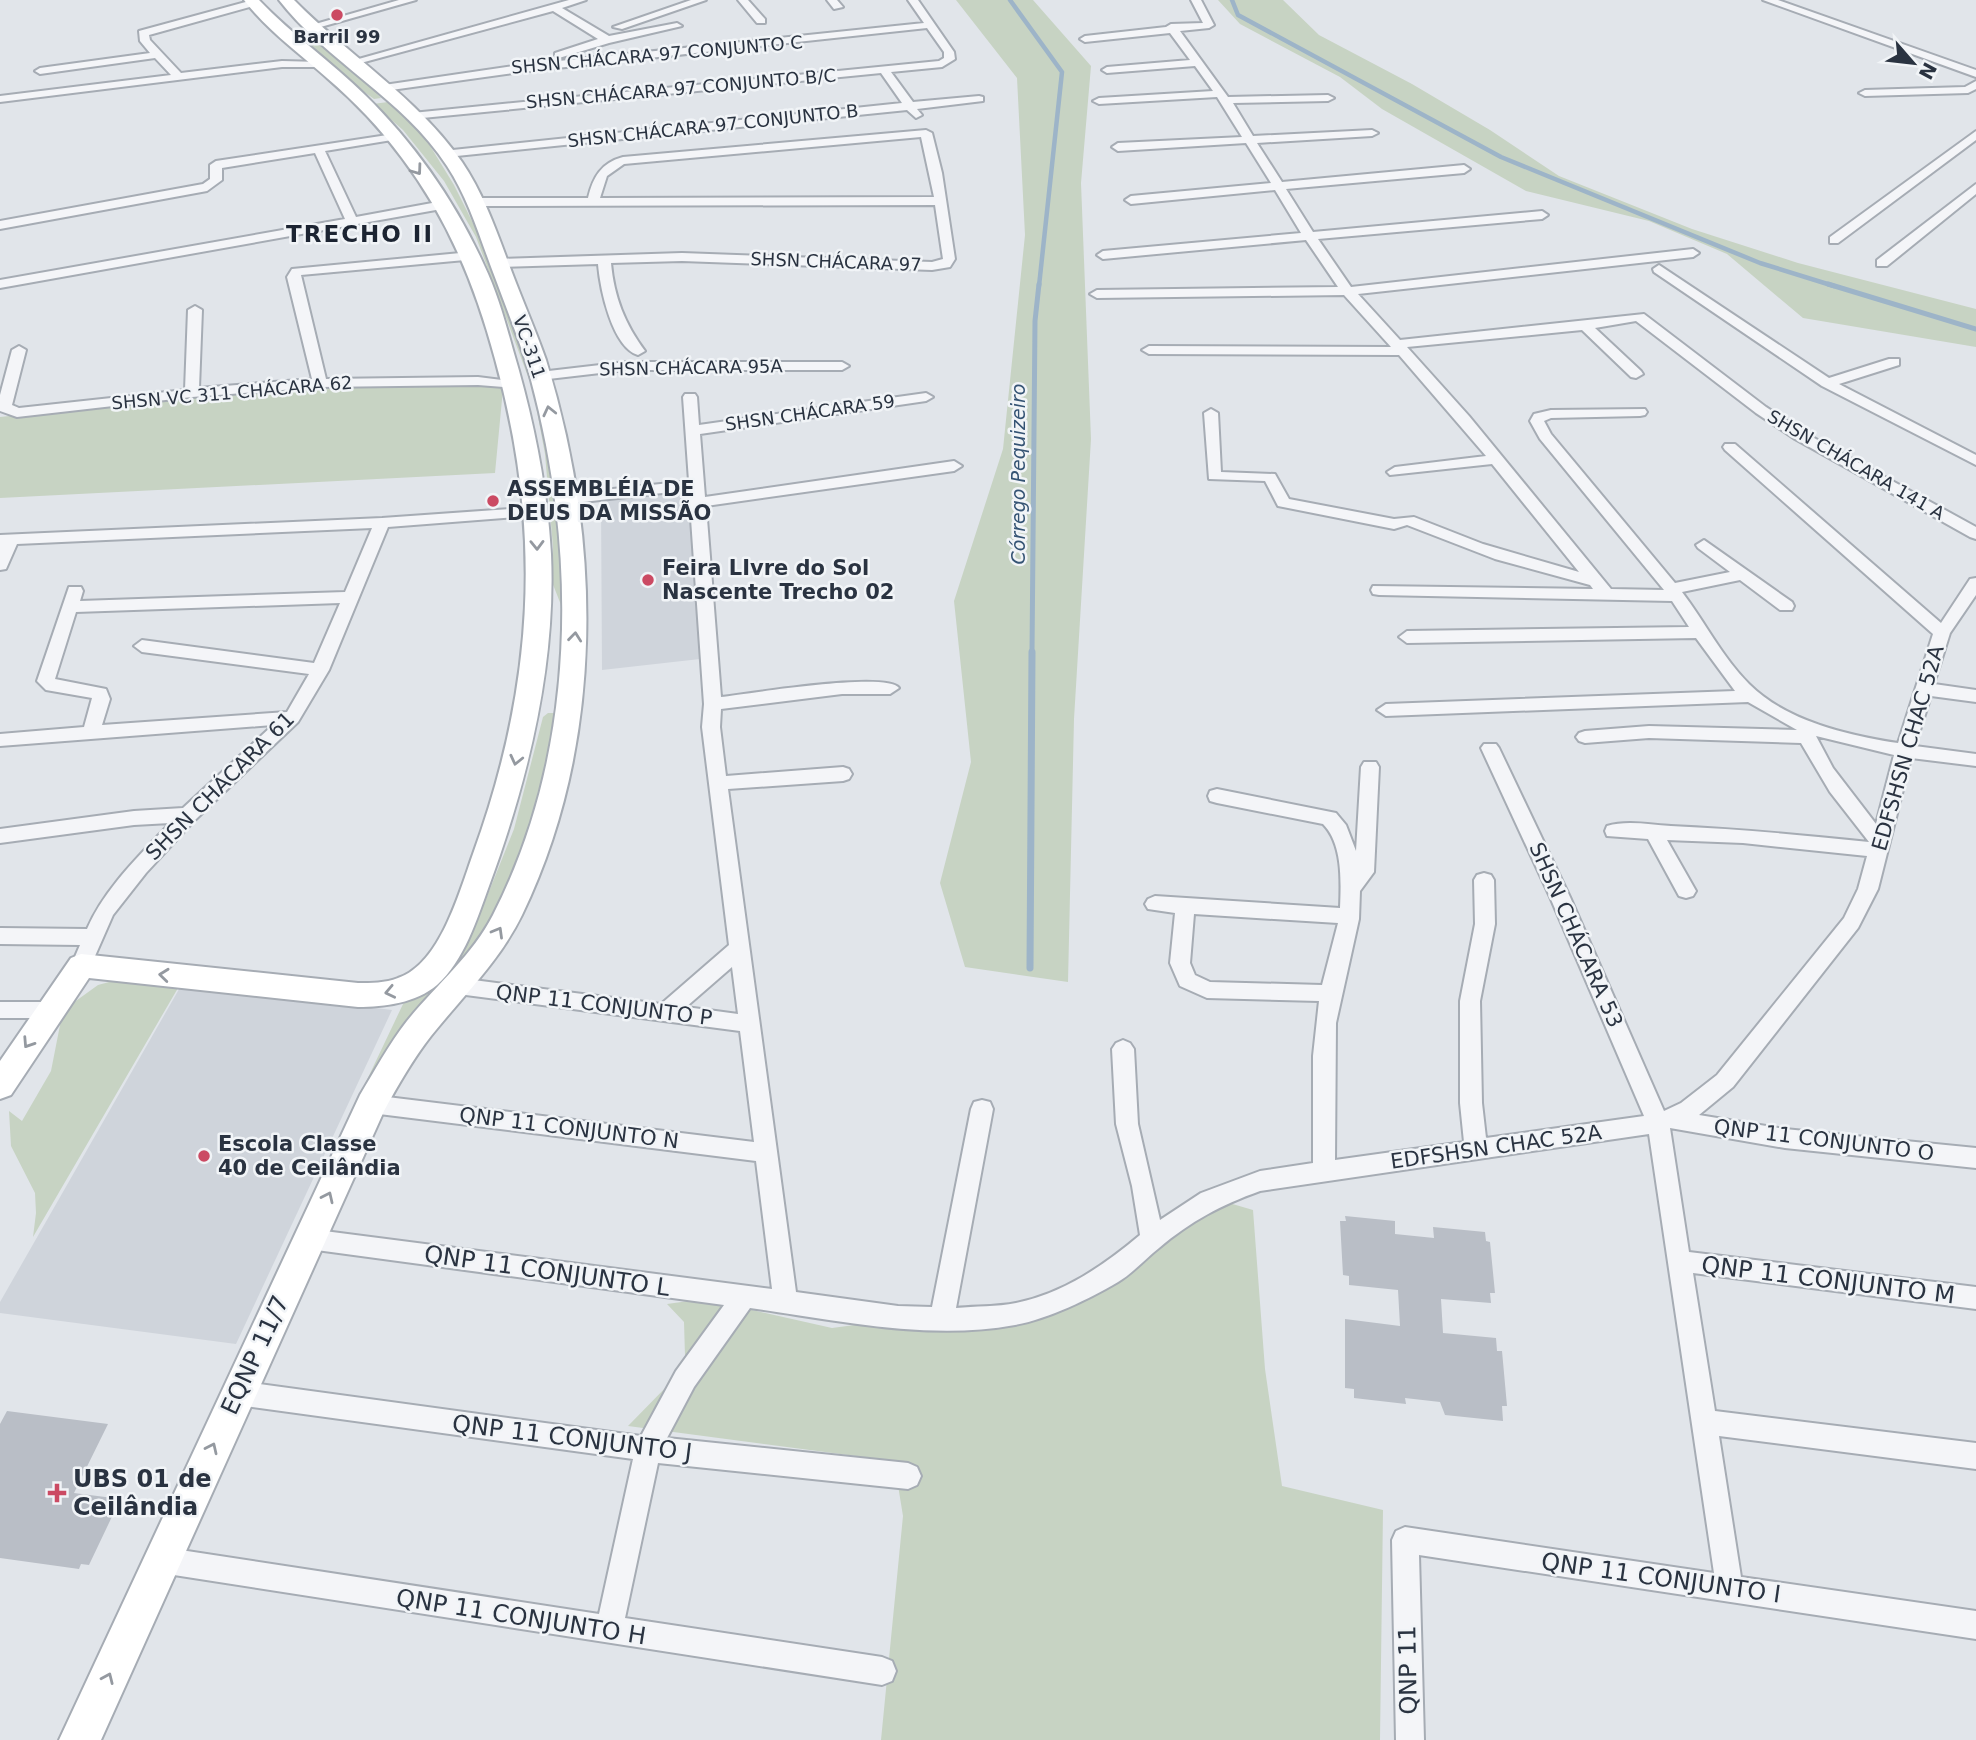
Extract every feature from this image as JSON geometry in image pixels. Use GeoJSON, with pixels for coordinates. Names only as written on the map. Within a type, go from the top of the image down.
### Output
{"type":"FeatureCollection","features":[{"type":"Feature","properties":{"kind":"main road"},"geometry":{"type":"LineString","coordinates":[[286,0],[310,27]]}},
{"type":"Feature","properties":{"kind":"main road"},"geometry":{"type":"LineString","coordinates":[[0,1086],[81,966],[377,995],[408,987],[429,974],[443,954],[467,908],[497,829],[516,760],[532,668],[538,587],[537,512],[529,444],[493,314],[471,256],[443,205],[394,137],[359,99],[255,4]]}},
{"type":"Feature","properties":{"kind":"main road"},"geometry":{"type":"LineString","coordinates":[[284,33],[287,28],[310,27]]}},
{"type":"Feature","properties":{"kind":"main road","name":"VC-311"},"geometry":{"type":"LineString","coordinates":[[310,27],[387,91],[447,153],[474,202],[540,376],[554,434],[565,499],[576,625],[568,705],[550,806],[521,886],[490,946],[458,986]]}},
{"type":"Feature","properties":{"kind":"main road"},"geometry":{"type":"LineString","coordinates":[[359,99],[375,101],[387,91]]}},
{"type":"Feature","properties":{"kind":"main road"},"geometry":{"type":"LineString","coordinates":[[532,668],[572,669]]}},
{"type":"Feature","properties":{"kind":"main road"},"geometry":{"type":"LineString","coordinates":[[527,706],[568,705]]}},
{"type":"Feature","properties":{"kind":"main road","name":"EQNP 11/7"},"geometry":{"type":"LineString","coordinates":[[80,1740],[371,1104],[399,1055],[425,1021],[458,986]]}},
{"type":"Feature","properties":{"kind":"street"},"geometry":{"type":"LineString","coordinates":[[310,27],[411,0]]}},
{"type":"Feature","properties":{"kind":"street"},"geometry":{"type":"LineString","coordinates":[[354,62],[581,0]]}},
{"type":"Feature","properties":{"kind":"street"},"geometry":{"type":"LineString","coordinates":[[534,66],[538,61],[701,0]]}},
{"type":"Feature","properties":{"kind":"street"},"geometry":{"type":"LineString","coordinates":[[743,0],[761,21]]}},
{"type":"Feature","properties":{"kind":"street"},"geometry":{"type":"LineString","coordinates":[[913,0],[930,25]]}},
{"type":"Feature","properties":{"kind":"street"},"geometry":{"type":"LineString","coordinates":[[1085,39],[1171,27],[1209,25],[1196,0]]}},
{"type":"Feature","properties":{"kind":"street"},"geometry":{"type":"LineString","coordinates":[[1768,0],[1976,74]]}},
{"type":"Feature","properties":{"kind":"street"},"geometry":{"type":"LineString","coordinates":[[178,76],[145,41],[143,33],[255,4]]}},
{"type":"Feature","properties":{"kind":"street"},"geometry":{"type":"LineString","coordinates":[[555,8],[602,37],[677,26]]}},
{"type":"Feature","properties":{"kind":"street","name":"SHSN CHÁCARA 97 CONJUNTO B/C"},"geometry":{"type":"LineString","coordinates":[[412,117],[942,64],[950,59],[949,52],[930,25]]}},
{"type":"Feature","properties":{"kind":"street","name":"SHSN CHÁCARA 97 CONJUNTO C"},"geometry":{"type":"LineString","coordinates":[[387,91],[534,66],[776,45],[930,25]]}},
{"type":"Feature","properties":{"kind":"street"},"geometry":{"type":"LineString","coordinates":[[1171,27],[1223,97],[1348,291],[1402,348],[1600,587]]}},
{"type":"Feature","properties":{"kind":"street"},"geometry":{"type":"LineString","coordinates":[[282,64],[305,52]]}},
{"type":"Feature","properties":{"kind":"street"},"geometry":{"type":"LineString","coordinates":[[40,71],[158,55]]}},
{"type":"Feature","properties":{"kind":"street"},"geometry":{"type":"LineString","coordinates":[[1107,70],[1196,63]]}},
{"type":"Feature","properties":{"kind":"street"},"geometry":{"type":"LineString","coordinates":[[0,111],[2,99],[282,64],[323,67]]}},
{"type":"Feature","properties":{"kind":"street","name":"SHSN CHÁCARA 97"},"geometry":{"type":"LineString","coordinates":[[498,263],[682,257],[940,265],[949,258],[926,133],[911,106],[884,70]]}},
{"type":"Feature","properties":{"kind":"street"},"geometry":{"type":"LineString","coordinates":[[1865,93],[1968,90],[1976,84]]}},
{"type":"Feature","properties":{"kind":"street"},"geometry":{"type":"LineString","coordinates":[[1099,101],[1223,97],[1328,98]]}},
{"type":"Feature","properties":{"kind":"street","name":"SHSN CHÁCARA 97 CONJUNTO B"},"geometry":{"type":"LineString","coordinates":[[447,153],[979,99]]}},
{"type":"Feature","properties":{"kind":"street"},"geometry":{"type":"LineString","coordinates":[[593,201],[603,170],[623,161],[926,133]]}},
{"type":"Feature","properties":{"kind":"street"},"geometry":{"type":"LineString","coordinates":[[1118,147],[1251,142],[1372,133]]}},
{"type":"Feature","properties":{"kind":"street"},"geometry":{"type":"LineString","coordinates":[[0,225],[199,190],[214,184],[216,165],[394,137]]}},
{"type":"Feature","properties":{"kind":"street"},"geometry":{"type":"LineString","coordinates":[[1834,240],[1973,138]]}},
{"type":"Feature","properties":{"kind":"street"},"geometry":{"type":"LineString","coordinates":[[319,150],[352,221]]}},
{"type":"Feature","properties":{"kind":"street"},"geometry":{"type":"LineString","coordinates":[[1131,200],[1464,169]]}},
{"type":"Feature","properties":{"kind":"street"},"geometry":{"type":"LineString","coordinates":[[1882,263],[1976,188]]}},
{"type":"Feature","properties":{"kind":"street"},"geometry":{"type":"LineString","coordinates":[[474,202],[940,201]]}},
{"type":"Feature","properties":{"kind":"street"},"geometry":{"type":"LineString","coordinates":[[0,284],[443,205]]}},
{"type":"Feature","properties":{"kind":"street"},"geometry":{"type":"LineString","coordinates":[[1103,255],[1542,215]]}},
{"type":"Feature","properties":{"kind":"street"},"geometry":{"type":"LineString","coordinates":[[1097,294],[1348,291],[1693,253]]}},
{"type":"Feature","properties":{"kind":"street"},"geometry":{"type":"LineString","coordinates":[[320,383],[294,277],[297,272],[471,256]]}},
{"type":"Feature","properties":{"kind":"street"},"geometry":{"type":"LineString","coordinates":[[604,260],[605,278],[624,337],[638,351]]}},
{"type":"Feature","properties":{"kind":"street"},"geometry":{"type":"LineString","coordinates":[[1659,269],[1827,383],[1976,461]]}},
{"type":"Feature","properties":{"kind":"street"},"geometry":{"type":"LineString","coordinates":[[192,393],[195,310]]}},
{"type":"Feature","properties":{"kind":"street","name":"SHSN CHÁCARA 141 A"},"geometry":{"type":"LineString","coordinates":[[1149,350],[1402,348],[1586,327],[1639,317],[1800,436],[1976,534]]}},
{"type":"Feature","properties":{"kind":"street"},"geometry":{"type":"LineString","coordinates":[[1586,327],[1636,374]]}},
{"type":"Feature","properties":{"kind":"street"},"geometry":{"type":"LineString","coordinates":[[19,350],[4,407],[12,412],[29,412]]}},
{"type":"Feature","properties":{"kind":"street"},"geometry":{"type":"LineString","coordinates":[[1827,383],[1894,362]]}},
{"type":"Feature","properties":{"kind":"street","name":"SHSN CHÁCARA 95A"},"geometry":{"type":"LineString","coordinates":[[540,376],[626,366],[842,366]]}},
{"type":"Feature","properties":{"kind":"street","name":"SHSN VC 311 CHÁCARA 62"},"geometry":{"type":"LineString","coordinates":[[29,412],[192,393],[320,383],[478,381],[511,376]]}},
{"type":"Feature","properties":{"kind":"street"},"geometry":{"type":"LineString","coordinates":[[690,397],[713,704],[712,727],[786,1303]]}},
{"type":"Feature","properties":{"kind":"street","name":"SHSN CHÁCARA 59"},"geometry":{"type":"LineString","coordinates":[[694,430],[926,397]]}},
{"type":"Feature","properties":{"kind":"street"},"geometry":{"type":"LineString","coordinates":[[1640,412],[1551,414],[1539,417],[1537,421],[1545,436],[1674,592],[1752,696],[1805,730],[1833,781],[1880,847]]}},
{"type":"Feature","properties":{"kind":"street"},"geometry":{"type":"LineString","coordinates":[[1211,413],[1214,476],[1270,477],[1283,503],[1394,524],[1408,520],[1440,535],[1600,587]]}},
{"type":"Feature","properties":{"kind":"street"},"geometry":{"type":"LineString","coordinates":[[1730,447],[1942,633]]}},
{"type":"Feature","properties":{"kind":"street"},"geometry":{"type":"LineString","coordinates":[[1395,472],[1496,459]]}},
{"type":"Feature","properties":{"kind":"street"},"geometry":{"type":"LineString","coordinates":[[697,503],[954,466]]}},
{"type":"Feature","properties":{"kind":"street"},"geometry":{"type":"LineString","coordinates":[[565,499],[697,485]]}},
{"type":"Feature","properties":{"kind":"street"},"geometry":{"type":"LineString","coordinates":[[0,565],[5,540],[382,523],[537,512]]}},
{"type":"Feature","properties":{"kind":"street","name":"SHSN CHÁCARA 61"},"geometry":{"type":"LineString","coordinates":[[81,966],[105,911],[139,868],[188,815],[292,718],[320,670],[382,523]]}},
{"type":"Feature","properties":{"kind":"street"},"geometry":{"type":"LineString","coordinates":[[1704,545],[1786,606]]}},
{"type":"Feature","properties":{"kind":"street"},"geometry":{"type":"LineString","coordinates":[[1379,590],[1600,587],[1674,592],[1744,574]]}},
{"type":"Feature","properties":{"kind":"street","name":"EDFSHSN CHAC 52A"},"geometry":{"type":"LineString","coordinates":[[786,1303],[898,1317],[942,1318],[1016,1314],[1071,1295],[1112,1273],[1152,1239],[1209,1200],[1260,1181],[1665,1120],[1689,1111],[1725,1081],[1843,934],[1868,889],[1903,751],[1942,633],[1973,592]]}},
{"type":"Feature","properties":{"kind":"street"},"geometry":{"type":"LineString","coordinates":[[91,731],[101,699],[100,693],[52,687],[46,681],[72,599],[351,597]]}},
{"type":"Feature","properties":{"kind":"street"},"geometry":{"type":"LineString","coordinates":[[1407,637],[1702,632]]}},
{"type":"Feature","properties":{"kind":"street"},"geometry":{"type":"LineString","coordinates":[[142,646],[320,670]]}},
{"type":"Feature","properties":{"kind":"street"},"geometry":{"type":"LineString","coordinates":[[713,704],[842,688],[890,688]]}},
{"type":"Feature","properties":{"kind":"street"},"geometry":{"type":"LineString","coordinates":[[1925,690],[1976,695]]}},
{"type":"Feature","properties":{"kind":"street"},"geometry":{"type":"LineString","coordinates":[[1386,710],[1752,696]]}},
{"type":"Feature","properties":{"kind":"street"},"geometry":{"type":"LineString","coordinates":[[0,740],[91,731],[292,718]]}},
{"type":"Feature","properties":{"kind":"street"},"geometry":{"type":"LineString","coordinates":[[1585,737],[1649,732],[1805,730],[1903,751],[1976,760]]}},
{"type":"Feature","properties":{"kind":"street","name":"SHSN CHÁCARA 53"},"geometry":{"type":"LineString","coordinates":[[1490,748],[1665,1120],[1679,1261],[1730,1589]]}},
{"type":"Feature","properties":{"kind":"street"},"geometry":{"type":"LineString","coordinates":[[1350,890],[1364,872],[1370,766]]}},
{"type":"Feature","properties":{"kind":"street"},"geometry":{"type":"LineString","coordinates":[[719,783],[843,774]]}},
{"type":"Feature","properties":{"kind":"street"},"geometry":{"type":"LineString","coordinates":[[1217,796],[1317,814],[1336,822],[1347,852],[1349,916],[1328,993],[1324,1038],[1324,1172]]}},
{"type":"Feature","properties":{"kind":"street"},"geometry":{"type":"LineString","coordinates":[[0,836],[134,818],[188,815]]}},
{"type":"Feature","properties":{"kind":"street"},"geometry":{"type":"LineString","coordinates":[[1614,831],[1743,836],[1880,847]]}},
{"type":"Feature","properties":{"kind":"street"},"geometry":{"type":"LineString","coordinates":[[1653,831],[1686,891]]}},
{"type":"Feature","properties":{"kind":"street"},"geometry":{"type":"LineString","coordinates":[[1476,1150],[1471,1103],[1470,1001],[1485,924],[1484,880]]}},
{"type":"Feature","properties":{"kind":"street"},"geometry":{"type":"LineString","coordinates":[[1155,904],[1349,916]]}},
{"type":"Feature","properties":{"kind":"street"},"geometry":{"type":"LineString","coordinates":[[1185,906],[1181,962],[1187,980],[1207,990],[1328,993]]}},
{"type":"Feature","properties":{"kind":"street"},"geometry":{"type":"LineString","coordinates":[[0,936],[92,937]]}},
{"type":"Feature","properties":{"kind":"street"},"geometry":{"type":"LineString","coordinates":[[664,1014],[740,948]]}},
{"type":"Feature","properties":{"kind":"street","name":"QNP 11 CONJUNTO P"},"geometry":{"type":"LineString","coordinates":[[458,986],[750,1024]]}},
{"type":"Feature","properties":{"kind":"street"},"geometry":{"type":"LineString","coordinates":[[0,1010],[50,1010]]}},
{"type":"Feature","properties":{"kind":"street"},"geometry":{"type":"LineString","coordinates":[[1123,1049],[1127,1124],[1143,1186],[1152,1239]]}},
{"type":"Feature","properties":{"kind":"street","name":"QNP 11 CONJUNTO N"},"geometry":{"type":"LineString","coordinates":[[371,1104],[766,1153]]}},
{"type":"Feature","properties":{"kind":"street"},"geometry":{"type":"LineString","coordinates":[[942,1318],[951,1259],[982,1109]]}},
{"type":"Feature","properties":{"kind":"street","name":"QNP 11 CONJUNTO O"},"geometry":{"type":"LineString","coordinates":[[1665,1120],[1790,1139],[1976,1158]]}},
{"type":"Feature","properties":{"kind":"street","name":"QNP 11 CONJUNTO L"},"geometry":{"type":"LineString","coordinates":[[309,1239],[786,1303]]}},
{"type":"Feature","properties":{"kind":"street","name":"QNP 11 CONJUNTO M"},"geometry":{"type":"LineString","coordinates":[[1679,1261],[1976,1298]]}},
{"type":"Feature","properties":{"kind":"street"},"geometry":{"type":"LineString","coordinates":[[609,1631],[648,1449],[685,1379],[744,1297]]}},
{"type":"Feature","properties":{"kind":"street","name":"QNP 11 CONJUNTO J"},"geometry":{"type":"LineString","coordinates":[[237,1394],[648,1449],[908,1476]]}},
{"type":"Feature","properties":{"kind":"street"},"geometry":{"type":"LineString","coordinates":[[1704,1422],[1976,1456]]}},
{"type":"Feature","properties":{"kind":"street","name":"QNP 11 CONJUNTO I"},"geometry":{"type":"LineString","coordinates":[[1406,1599],[1405,1540],[1976,1625]]}},
{"type":"Feature","properties":{"kind":"street","name":"QNP 11 CONJUNTO H"},"geometry":{"type":"LineString","coordinates":[[161,1560],[882,1671]]}},
{"type":"Feature","properties":{"kind":"street","name":"QNP 11"},"geometry":{"type":"LineString","coordinates":[[1406,1599],[1410,1740]]}},
{"type":"Feature","properties":{"kind":"shaded area","name":"Feira LIvre do Sol Nascente Trecho 02"},"geometry":{"type":"Polygon","coordinates":[[[689,492],[700,659],[602,670],[601,500],[689,492]]]}},
{"type":"Feature","properties":{"kind":"shaded area","name":"Escola Classe 40 de Ceilândia"},"geometry":{"type":"Polygon","coordinates":[[[182,984],[392,1010],[236,1344],[0,1313],[0,1302],[182,984]]]}},
{"type":"Feature","properties":{"kind":"green space"},"geometry":{"type":"Polygon","coordinates":[[[956,0],[1033,0],[1091,66],[1081,183],[1091,439],[1074,719],[1068,982],[965,967],[940,883],[971,762],[954,601],[1003,449],[1025,235],[1017,78],[956,0]]]}},
{"type":"Feature","properties":{"kind":"green space"},"geometry":{"type":"Polygon","coordinates":[[[1218,0],[1283,0],[1319,35],[1412,84],[1490,130],[1559,176],[1692,229],[1798,263],[1976,309],[1976,347],[1803,318],[1727,254],[1649,221],[1526,191],[1382,109],[1340,77],[1240,24],[1218,0]]]}},
{"type":"Feature","properties":{"kind":"green space"},"geometry":{"type":"Polygon","coordinates":[[[292,30],[299,30],[338,57],[381,98],[374,99],[353,83],[292,33],[292,30]]]}},
{"type":"Feature","properties":{"kind":"green space"},"geometry":{"type":"Polygon","coordinates":[[[388,102],[424,136],[454,185],[491,259],[549,429],[561,546],[565,664],[559,664],[563,610],[552,582],[553,547],[545,454],[533,390],[476,237],[444,181],[403,130],[373,104],[388,102]]]}},
{"type":"Feature","properties":{"kind":"green space"},"geometry":{"type":"Polygon","coordinates":[[[478,381],[503,389],[495,473],[0,498],[0,417],[320,383],[478,381]]]}},
{"type":"Feature","properties":{"kind":"green space"},"geometry":{"type":"Polygon","coordinates":[[[548,713],[555,713],[545,789],[507,910],[365,1084],[404,1002],[417,999],[452,967],[472,934],[514,829],[543,717],[548,713]]]}},
{"type":"Feature","properties":{"kind":"green space"},"geometry":{"type":"Polygon","coordinates":[[[124,978],[178,988],[33,1237],[35,1193],[11,1146],[9,1111],[22,1121],[51,1071],[61,1020],[73,1003],[98,985],[124,978]]]}},
{"type":"Feature","properties":{"kind":"green space"},"geometry":{"type":"Polygon","coordinates":[[[1212,1198],[1253,1210],[1265,1369],[1282,1486],[1383,1510],[1380,1740],[881,1740],[903,1516],[894,1461],[628,1426],[671,1382],[685,1356],[684,1322],[667,1304],[703,1299],[832,1328],[1049,1299],[1212,1198]]]}},
{"type":"Feature","properties":{"kind":"building"},"geometry":{"type":"Polygon","coordinates":[[[1345,1216],[1395,1221],[1395,1234],[1434,1238],[1433,1227],[1485,1232],[1486,1241],[1490,1242],[1495,1293],[1490,1293],[1491,1303],[1441,1299],[1443,1333],[1496,1338],[1497,1351],[1502,1351],[1507,1406],[1502,1406],[1503,1421],[1445,1415],[1440,1402],[1405,1398],[1406,1404],[1354,1398],[1354,1389],[1345,1388],[1345,1319],[1400,1326],[1398,1290],[1349,1285],[1349,1276],[1343,1275],[1340,1221],[1346,1221],[1345,1216]]]}},
{"type":"Feature","properties":{"kind":"building","name":"UBS 01 de Ceilândia"},"geometry":{"type":"Polygon","coordinates":[[[7,1411],[108,1424],[74,1493],[113,1498],[111,1503],[118,1504],[89,1565],[81,1564],[79,1569],[0,1558],[0,1424],[7,1411]]]}},
{"type":"Feature","properties":{"kind":"waterway","name":"Córrego Pequizeiro"},"geometry":{"type":"LineString","coordinates":[[1010,0],[1062,72],[1039,286]]}},
{"type":"Feature","properties":{"kind":"waterway"},"geometry":{"type":"LineString","coordinates":[[1232,0],[1238,15],[1501,157],[1760,263],[1834,286]]}},
{"type":"Feature","properties":{"kind":"waterway","name":"Córrego Pequizeiro"},"geometry":{"type":"LineString","coordinates":[[1032,653],[1035,321],[1039,284]]}},
{"type":"Feature","properties":{"kind":"waterway"},"geometry":{"type":"LineString","coordinates":[[1828,284],[1976,329]]}},
{"type":"Feature","properties":{"kind":"waterway","name":"Córrego Pequizeiro"},"geometry":{"type":"LineString","coordinates":[[1030,968],[1032,652]]}},
{"type":"Feature","properties":{"kind":"place","name":"Barril 99"},"geometry":{"type":"Point","coordinates":[337,15]}},
{"type":"Feature","properties":{"kind":"place","name":"ASSEMBLÉIA DE DEUS DA MISSÃO"},"geometry":{"type":"Point","coordinates":[493,501]}},
{"type":"Feature","properties":{"kind":"place","name":"Feira LIvre do Sol Nascente Trecho 02"},"geometry":{"type":"Point","coordinates":[648,580]}},
{"type":"Feature","properties":{"kind":"place","name":"Escola Classe 40 de Ceilândia"},"geometry":{"type":"Point","coordinates":[204,1156]}},
{"type":"Feature","properties":{"kind":"place","name":"UBS 01 de Ceilândia"},"geometry":{"type":"Point","coordinates":[57,1493]}},
{"type":"Feature","properties":{"kind":"district","name":"TRECHO II"},"geometry":{"type":"Point","coordinates":[360,234]}}]}
